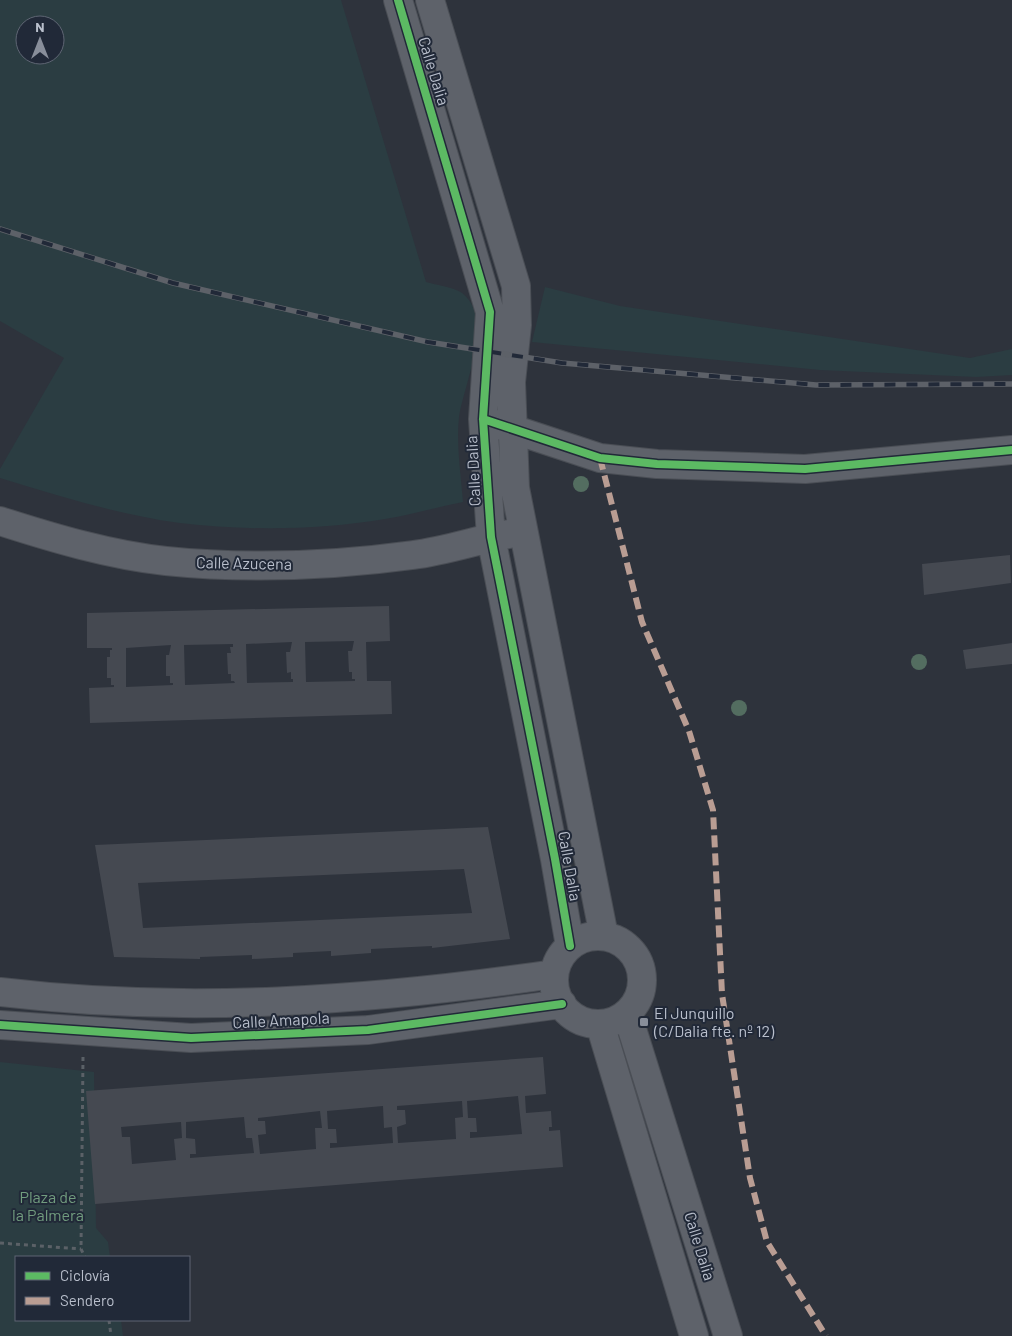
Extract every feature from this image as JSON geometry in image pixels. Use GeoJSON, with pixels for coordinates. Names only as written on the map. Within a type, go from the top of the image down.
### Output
{"type":"FeatureCollection","features":[{"type":"Feature","properties":{"kind":"street","name":"Calle Dalia"},"geometry":{"type":"LineString","coordinates":[[398,0],[490,312],[483,419],[491,537],[552,839],[570,946]]}},
{"type":"Feature","properties":{"kind":"street","name":"Calle Dalia"},"geometry":{"type":"LineString","coordinates":[[430,0],[516,286],[517,325],[512,382],[515,488],[604,936]]}},
{"type":"Feature","properties":{"kind":"street"},"geometry":{"type":"LineString","coordinates":[[483,419],[600,458],[658,464],[805,468],[1012,450]]}},
{"type":"Feature","properties":{"kind":"street","name":"Calle Azucena"},"geometry":{"type":"LineString","coordinates":[[0,521],[102,549],[165,561],[248,566],[333,562],[414,555],[491,537],[523,532]]}},
{"type":"Feature","properties":{"kind":"street"},"geometry":{"type":"LineString","coordinates":[[604,936],[619,940],[629,948],[641,968],[640,994],[634,1006],[626,1013],[613,1021],[600,1024],[586,1022],[574,1017],[562,1004],[554,986],[554,974],[558,962],[570,946],[583,938],[604,936]]}},
{"type":"Feature","properties":{"kind":"street","name":"Calle Amapola"},"geometry":{"type":"LineString","coordinates":[[0,992],[191,1004],[365,996],[554,974]]}},
{"type":"Feature","properties":{"kind":"street","name":"Calle Amapola"},"geometry":{"type":"LineString","coordinates":[[0,1025],[191,1038],[368,1030],[562,1004]]}},
{"type":"Feature","properties":{"kind":"street","name":"Calle Dalia"},"geometry":{"type":"LineString","coordinates":[[626,1013],[728,1336]]}},
{"type":"Feature","properties":{"kind":"street","name":"Calle Dalia"},"geometry":{"type":"LineString","coordinates":[[600,1024],[694,1336]]}},
{"type":"Feature","properties":{"kind":"path"},"geometry":{"type":"LineString","coordinates":[[84,1032],[81,1249],[84,1256]]}},
{"type":"Feature","properties":{"kind":"path"},"geometry":{"type":"LineString","coordinates":[[0,1243],[81,1249]]}},
{"type":"Feature","properties":{"kind":"path"},"geometry":{"type":"LineString","coordinates":[[109,1321],[111,1336]]}},
{"type":"Feature","properties":{"kind":"green space"},"geometry":{"type":"Polygon","coordinates":[[[0,0],[341,0],[426,282],[462,293],[472,304],[476,318],[475,352],[458,427],[463,502],[360,523],[283,528],[205,526],[134,515],[44,492],[0,478],[0,469],[64,358],[0,321],[0,0]]]}},
{"type":"Feature","properties":{"kind":"green space"},"geometry":{"type":"Polygon","coordinates":[[[545,287],[620,306],[970,358],[1012,349],[1012,375],[976,377],[820,370],[532,342],[545,287]]]}},
{"type":"Feature","properties":{"kind":"green space","name":"Plaza de la Palmera"},"geometry":{"type":"Polygon","coordinates":[[[0,1062],[94,1072],[96,1228],[108,1242],[110,1256],[15,1256],[15,1321],[121,1321],[123,1336],[0,1336],[0,1062]]]}},
{"type":"Feature","properties":{"kind":"building"},"geometry":{"type":"Polygon","coordinates":[[[1010,555],[1011,583],[924,595],[922,564],[1010,555]]]}},
{"type":"Feature","properties":{"kind":"building"},"geometry":{"type":"Polygon","coordinates":[[[389,606],[390,641],[366,642],[367,681],[391,681],[392,714],[90,723],[89,688],[114,687],[114,685],[111,685],[111,678],[107,678],[107,657],[110,657],[110,650],[112,648],[87,648],[87,613],[389,606]],[[354,641],[305,642],[306,682],[355,681],[355,679],[352,679],[352,672],[349,672],[348,651],[352,651],[354,641]],[[292,642],[246,644],[247,683],[293,682],[291,672],[287,673],[286,652],[290,652],[292,642]],[[233,644],[184,645],[185,685],[235,683],[231,681],[231,674],[228,674],[227,653],[231,653],[230,647],[233,647],[233,644]],[[171,645],[126,648],[126,687],[173,685],[173,683],[170,683],[170,676],[166,676],[166,655],[169,655],[171,645]]]}},
{"type":"Feature","properties":{"kind":"building"},"geometry":{"type":"Polygon","coordinates":[[[1012,643],[1012,664],[966,669],[963,650],[1012,643]]]}},
{"type":"Feature","properties":{"kind":"building"},"geometry":{"type":"Polygon","coordinates":[[[488,827],[510,939],[432,948],[432,946],[371,949],[371,953],[331,956],[331,951],[293,953],[293,957],[252,959],[252,955],[200,957],[200,959],[114,957],[95,845],[488,827]],[[464,869],[138,883],[143,928],[472,913],[464,869]]]}},
{"type":"Feature","properties":{"kind":"building"},"geometry":{"type":"Polygon","coordinates":[[[543,1057],[546,1094],[525,1096],[526,1113],[551,1111],[552,1127],[549,1127],[549,1131],[560,1130],[563,1167],[95,1204],[86,1091],[543,1057]],[[518,1096],[467,1101],[468,1118],[476,1118],[477,1132],[470,1132],[470,1138],[522,1134],[518,1096]],[[462,1101],[397,1106],[397,1110],[405,1110],[406,1124],[397,1127],[398,1143],[456,1139],[455,1118],[463,1117],[462,1101]],[[383,1106],[327,1111],[328,1129],[336,1129],[337,1143],[330,1143],[330,1148],[393,1143],[392,1127],[384,1128],[383,1106]],[[320,1111],[258,1118],[258,1121],[265,1121],[266,1134],[258,1135],[260,1154],[316,1149],[315,1128],[322,1128],[320,1111]],[[244,1117],[186,1122],[186,1138],[195,1139],[196,1154],[190,1154],[190,1158],[254,1153],[252,1138],[246,1138],[244,1117]],[[181,1122],[121,1127],[122,1137],[130,1137],[132,1164],[176,1160],[174,1139],[182,1138],[181,1122]]]}},
{"type":"Feature","properties":{"kind":"railway"},"geometry":{"type":"LineString","coordinates":[[0,229],[173,283],[428,342],[562,363],[816,385],[1012,384]]}},
{"type":"Feature","properties":{"kind":"marked path"},"geometry":{"type":"LineString","coordinates":[[600,458],[642,622],[689,731],[713,810],[722,994],[750,1178],[767,1242],[826,1336]]}},
{"type":"Feature","properties":{"kind":"cycle path"},"geometry":{"type":"LineString","coordinates":[[398,0],[490,312],[483,419],[491,537],[555,859],[570,946]]}},
{"type":"Feature","properties":{"kind":"cycle path"},"geometry":{"type":"LineString","coordinates":[[483,419],[600,458],[657,464],[805,469],[1012,450]]}},
{"type":"Feature","properties":{"kind":"cycle path"},"geometry":{"type":"LineString","coordinates":[[0,1025],[191,1038],[368,1030],[562,1004]]}},
{"type":"Feature","properties":{"kind":"place","name":"El Junquillo (C/Dalia fte. nº 12)"},"geometry":{"type":"Point","coordinates":[644,1022]}}]}
